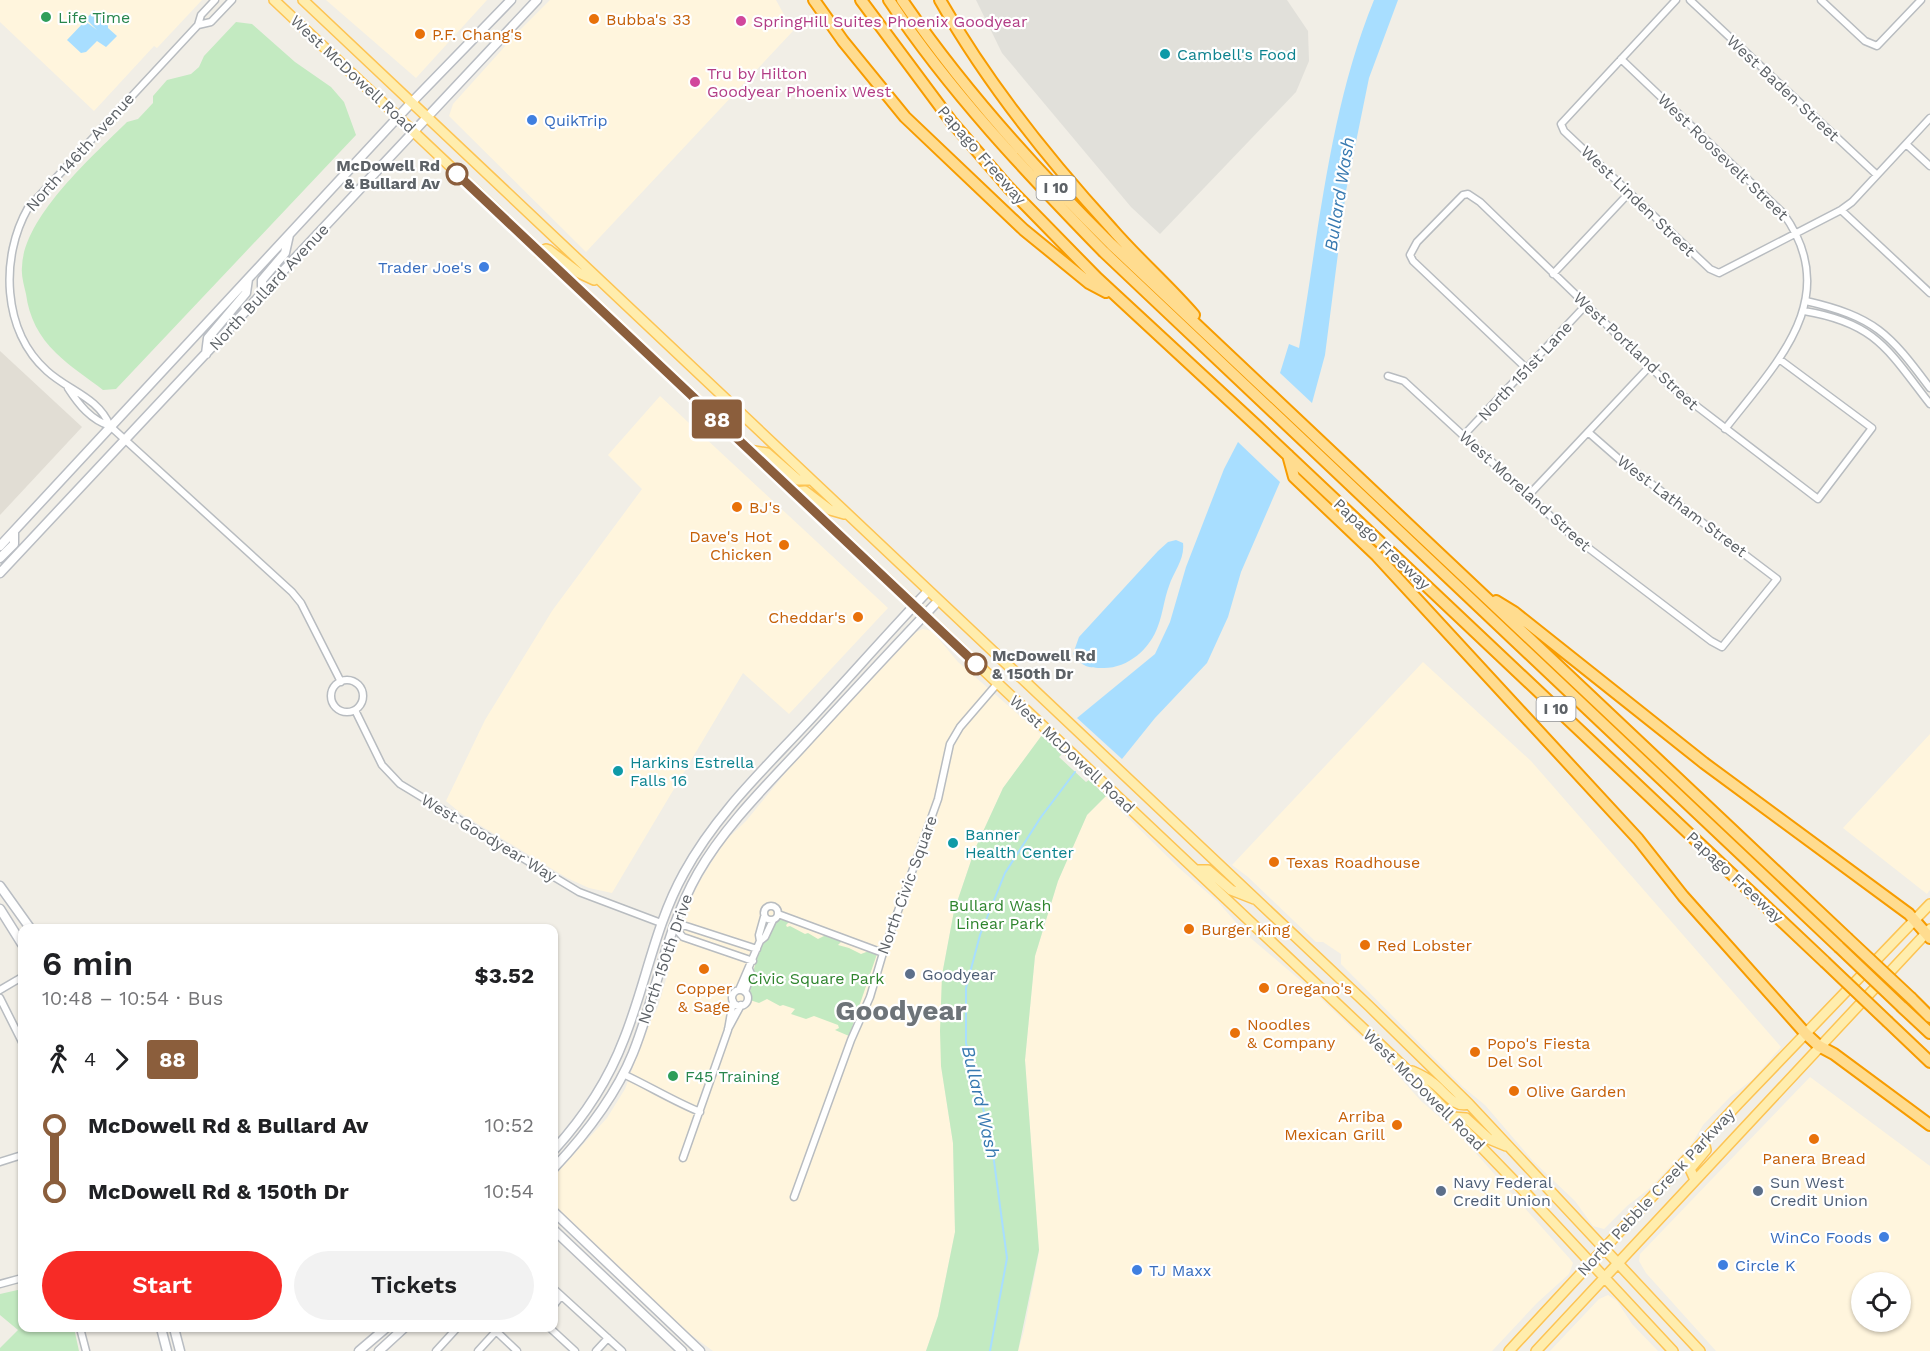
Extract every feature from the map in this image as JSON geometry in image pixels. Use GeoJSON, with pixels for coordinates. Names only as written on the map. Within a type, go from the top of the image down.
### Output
{"type":"FeatureCollection","features":[{"type":"Feature","properties":{"kind":"highway"},"geometry":{"type":"LineString","coordinates":[[814,0],[905,117],[1060,261],[1089,283],[1117,298]]}},
{"type":"Feature","properties":{"kind":"highway","name":"Papago Freeway"},"geometry":{"type":"LineString","coordinates":[[861,0],[957,129],[1008,187],[1117,298],[1288,455],[1930,1062]]}},
{"type":"Feature","properties":{"kind":"highway"},"geometry":{"type":"LineString","coordinates":[[889,0],[946,76],[1016,162],[1104,252],[1930,1033]]}},
{"type":"Feature","properties":{"kind":"highway","name":"Papago Freeway"},"geometry":{"type":"LineString","coordinates":[[902,0],[957,74],[1033,164],[1110,244],[1930,1017]]}},
{"type":"Feature","properties":{"kind":"highway"},"geometry":{"type":"LineString","coordinates":[[940,0],[976,59],[1044,151],[1106,223],[1173,290],[1231,358]]}},
{"type":"Feature","properties":{"kind":"highway"},"geometry":{"type":"LineString","coordinates":[[1288,455],[1294,477],[1377,556],[1638,839],[1683,896],[1806,1034],[1819,1046],[1930,1125]]}},
{"type":"Feature","properties":{"kind":"highway"},"geometry":{"type":"LineString","coordinates":[[1475,588],[1514,612],[1713,770],[1928,933]]}},
{"type":"Feature","properties":{"kind":"main road","name":"West McDowell Road"},"geometry":{"type":"LineString","coordinates":[[274,0],[1402,1065],[1673,1351]]}},
{"type":"Feature","properties":{"kind":"main road","name":"West McDowell Road"},"geometry":{"type":"LineString","coordinates":[[303,0],[938,601],[1259,901],[1469,1104],[1700,1351]]}},
{"type":"Feature","properties":{"kind":"main road","name":"North Bullard Avenue"},"geometry":{"type":"LineString","coordinates":[[0,546],[412,102],[511,0]]}},
{"type":"Feature","properties":{"kind":"main road","name":"North Bullard Avenue"},"geometry":{"type":"LineString","coordinates":[[0,573],[126,441],[529,4],[537,0]]}},
{"type":"Feature","properties":{"kind":"main road"},"geometry":{"type":"LineString","coordinates":[[266,290],[262,286],[262,280],[285,253],[289,234]]}},
{"type":"Feature","properties":{"kind":"main road"},"geometry":{"type":"LineString","coordinates":[[540,253],[546,249],[549,250],[579,273],[602,283]]}},
{"type":"Feature","properties":{"kind":"main road"},"geometry":{"type":"LineString","coordinates":[[206,354],[208,338],[246,293],[248,279]]}},
{"type":"Feature","properties":{"kind":"main road"},"geometry":{"type":"LineString","coordinates":[[668,373],[682,358]]}},
{"type":"Feature","properties":{"kind":"main road"},"geometry":{"type":"LineString","coordinates":[[750,450],[768,453],[798,480],[810,480]]}},
{"type":"Feature","properties":{"kind":"main road"},"geometry":{"type":"LineString","coordinates":[[794,492],[805,491],[830,510],[848,515]]}},
{"type":"Feature","properties":{"kind":"main road"},"geometry":{"type":"LineString","coordinates":[[0,558],[14,544],[14,531]]}},
{"type":"Feature","properties":{"kind":"main road","name":"North 150th Drive"},"geometry":{"type":"LineString","coordinates":[[558,1145],[584,1114],[614,1062],[630,1023],[661,923],[687,867],[703,840],[727,809],[928,591]]}},
{"type":"Feature","properties":{"kind":"main road","name":"North 150th Drive"},"geometry":{"type":"LineString","coordinates":[[558,1163],[594,1122],[623,1074],[636,1044],[673,926],[698,873],[723,836],[751,801],[938,601]]}},
{"type":"Feature","properties":{"kind":"main road"},"geometry":{"type":"LineString","coordinates":[[1196,870],[1208,870],[1231,890],[1259,901]]}},
{"type":"Feature","properties":{"kind":"main road"},"geometry":{"type":"LineString","coordinates":[[0,886],[27,924]]}},
{"type":"Feature","properties":{"kind":"main road","name":"North Pebble Creek Parkway"},"geometry":{"type":"LineString","coordinates":[[1509,1351],[1590,1262],[1930,904]]}},
{"type":"Feature","properties":{"kind":"main road"},"geometry":{"type":"LineString","coordinates":[[0,909],[18,938]]}},
{"type":"Feature","properties":{"kind":"main road"},"geometry":{"type":"LineString","coordinates":[[661,923],[673,926]]}},
{"type":"Feature","properties":{"kind":"main road","name":"North Pebble Creek Parkway"},"geometry":{"type":"LineString","coordinates":[[1536,1351],[1819,1046],[1928,933]]}},
{"type":"Feature","properties":{"kind":"main road"},"geometry":{"type":"LineString","coordinates":[[1402,1065],[1432,1081],[1455,1102],[1469,1104]]}},
{"type":"Feature","properties":{"kind":"main road"},"geometry":{"type":"LineString","coordinates":[[1453,1117],[1466,1118],[1489,1139],[1511,1148]]}},
{"type":"Feature","properties":{"kind":"main road"},"geometry":{"type":"LineString","coordinates":[[1695,1180],[1690,1169],[1706,1150],[1704,1141]]}},
{"type":"Feature","properties":{"kind":"main road"},"geometry":{"type":"LineString","coordinates":[[558,1216],[697,1350]]}},
{"type":"Feature","properties":{"kind":"main road"},"geometry":{"type":"LineString","coordinates":[[558,1234],[682,1351]]}},
{"type":"Feature","properties":{"kind":"main road"},"geometry":{"type":"LineString","coordinates":[[162,1332],[167,1351]]}},
{"type":"Feature","properties":{"kind":"main road"},"geometry":{"type":"LineString","coordinates":[[175,1332],[180,1351]]}},
{"type":"Feature","properties":{"kind":"main road"},"geometry":{"type":"LineString","coordinates":[[359,1351],[382,1332]]}},
{"type":"Feature","properties":{"kind":"main road"},"geometry":{"type":"LineString","coordinates":[[375,1338],[385,1350],[401,1332]]}},
{"type":"Feature","properties":{"kind":"street","name":"North 146th Avenue"},"geometry":{"type":"LineString","coordinates":[[68,387],[47,371],[26,347],[15,328],[6,299],[6,258],[14,230],[24,213],[198,26],[201,15],[215,0]]}},
{"type":"Feature","properties":{"kind":"street","name":"North 146th Avenue"},"geometry":{"type":"LineString","coordinates":[[198,26],[211,22],[232,0]]}},
{"type":"Feature","properties":{"kind":"street"},"geometry":{"type":"LineString","coordinates":[[1621,59],[1676,0]]}},
{"type":"Feature","properties":{"kind":"street","name":"West Baden Street"},"geometry":{"type":"LineString","coordinates":[[1690,0],[1877,176]]}},
{"type":"Feature","properties":{"kind":"street"},"geometry":{"type":"LineString","coordinates":[[1821,0],[1865,41],[1877,46],[1921,0]]}},
{"type":"Feature","properties":{"kind":"street","name":"West Linden Street"},"geometry":{"type":"LineString","coordinates":[[1621,59],[1561,124],[1564,131],[1710,269],[1719,273],[1797,233]]}},
{"type":"Feature","properties":{"kind":"street","name":"West Roosevelt Street"},"geometry":{"type":"LineString","coordinates":[[1621,59],[1777,206],[1797,233],[1808,269],[1804,311],[1792,340],[1725,429]]}},
{"type":"Feature","properties":{"kind":"street"},"geometry":{"type":"LineString","coordinates":[[1797,233],[1852,202],[1930,118]]}},
{"type":"Feature","properties":{"kind":"street"},"geometry":{"type":"LineString","coordinates":[[1906,144],[1930,166]]}},
{"type":"Feature","properties":{"kind":"street"},"geometry":{"type":"LineString","coordinates":[[1553,274],[1629,193]]}},
{"type":"Feature","properties":{"kind":"street","name":"West Portland Street"},"geometry":{"type":"LineString","coordinates":[[1526,368],[1413,261],[1410,255],[1417,242],[1463,195],[1468,194],[1480,202],[1650,366],[1725,429],[1818,499],[1872,429],[1779,358]]}},
{"type":"Feature","properties":{"kind":"street"},"geometry":{"type":"LineString","coordinates":[[1841,210],[1930,293]]}},
{"type":"Feature","properties":{"kind":"street"},"geometry":{"type":"LineString","coordinates":[[1806,301],[1850,313],[1879,329],[1897,345],[1930,388]]}},
{"type":"Feature","properties":{"kind":"street","name":"North 151st Lane"},"geometry":{"type":"LineString","coordinates":[[1463,436],[1586,305]]}},
{"type":"Feature","properties":{"kind":"street"},"geometry":{"type":"LineString","coordinates":[[1804,311],[1834,316],[1868,332],[1891,352],[1930,404]]}},
{"type":"Feature","properties":{"kind":"street"},"geometry":{"type":"LineString","coordinates":[[1527,497],[1650,366]]}},
{"type":"Feature","properties":{"kind":"street"},"geometry":{"type":"LineString","coordinates":[[1915,383],[1930,372]]}},
{"type":"Feature","properties":{"kind":"street","name":"West Moreland Street"},"geometry":{"type":"LineString","coordinates":[[1388,376],[1404,381],[1527,497],[1570,534],[1722,647]]}},
{"type":"Feature","properties":{"kind":"street"},"geometry":{"type":"LineString","coordinates":[[68,387],[78,403],[98,422],[110,426],[292,592],[301,603],[341,682]]}},
{"type":"Feature","properties":{"kind":"street"},"geometry":{"type":"LineString","coordinates":[[68,387],[85,394],[105,413],[110,426]]}},
{"type":"Feature","properties":{"kind":"street","name":"West Latham Street"},"geometry":{"type":"LineString","coordinates":[[1588,432],[1620,460],[1777,579],[1722,647]]}},
{"type":"Feature","properties":{"kind":"street"},"geometry":{"type":"LineString","coordinates":[[353,681],[362,689],[363,701],[355,710],[343,712],[333,703],[332,691],[341,682],[353,681]]}},
{"type":"Feature","properties":{"kind":"street","name":"North Civic Square"},"geometry":{"type":"LineString","coordinates":[[795,1197],[851,1040],[870,997],[883,953],[938,799],[950,744],[960,727],[997,684]]}},
{"type":"Feature","properties":{"kind":"street","name":"West Goodyear Way"},"geometry":{"type":"LineString","coordinates":[[355,710],[382,765],[400,784],[579,892],[661,923]]}},
{"type":"Feature","properties":{"kind":"street"},"geometry":{"type":"LineString","coordinates":[[683,1158],[728,1029],[733,995],[742,991],[751,974],[750,969],[760,941],[764,909],[770,905],[777,908],[775,917],[765,937],[760,941]]}},
{"type":"Feature","properties":{"kind":"street"},"geometry":{"type":"LineString","coordinates":[[764,916],[775,917],[883,953]]}},
{"type":"Feature","properties":{"kind":"street"},"geometry":{"type":"LineString","coordinates":[[673,926],[686,926],[757,949]]}},
{"type":"Feature","properties":{"kind":"street"},"geometry":{"type":"LineString","coordinates":[[673,926],[683,936],[753,961]]}},
{"type":"Feature","properties":{"kind":"street"},"geometry":{"type":"LineString","coordinates":[[0,990],[18,979]]}},
{"type":"Feature","properties":{"kind":"street"},"geometry":{"type":"LineString","coordinates":[[728,1029],[741,1005],[748,999],[742,991]]}},
{"type":"Feature","properties":{"kind":"street"},"geometry":{"type":"LineString","coordinates":[[0,998],[18,1034]]}},
{"type":"Feature","properties":{"kind":"street"},"geometry":{"type":"LineString","coordinates":[[733,1001],[741,1005]]}},
{"type":"Feature","properties":{"kind":"street"},"geometry":{"type":"LineString","coordinates":[[623,1074],[643,1083],[666,1098],[700,1112]]}},
{"type":"Feature","properties":{"kind":"street"},"geometry":{"type":"LineString","coordinates":[[0,1162],[18,1156]]}},
{"type":"Feature","properties":{"kind":"street"},"geometry":{"type":"LineString","coordinates":[[0,1284],[18,1279]]}},
{"type":"Feature","properties":{"kind":"street"},"geometry":{"type":"LineString","coordinates":[[558,1293],[622,1351]]}},
{"type":"Feature","properties":{"kind":"street"},"geometry":{"type":"LineString","coordinates":[[558,1300],[561,1296]]}},
{"type":"Feature","properties":{"kind":"street"},"geometry":{"type":"LineString","coordinates":[[81,1332],[86,1351]]}},
{"type":"Feature","properties":{"kind":"street"},"geometry":{"type":"LineString","coordinates":[[436,1351],[453,1332]]}},
{"type":"Feature","properties":{"kind":"street"},"geometry":{"type":"LineString","coordinates":[[477,1351],[494,1332]]}},
{"type":"Feature","properties":{"kind":"street"},"geometry":{"type":"LineString","coordinates":[[500,1332],[517,1351]]}},
{"type":"Feature","properties":{"kind":"street"},"geometry":{"type":"LineString","coordinates":[[554,1332],[575,1351]]}},
{"type":"Feature","properties":{"kind":"street"},"geometry":{"type":"LineString","coordinates":[[596,1351],[608,1338]]}},
{"type":"Feature","properties":{"kind":"shaded area"},"geometry":{"type":"Polygon","coordinates":[[[0,0],[202,0],[157,48],[154,46],[94,111],[0,22],[0,0]]]}},
{"type":"Feature","properties":{"kind":"shaded area"},"geometry":{"type":"Polygon","coordinates":[[[326,0],[487,0],[416,78],[326,0]]]}},
{"type":"Feature","properties":{"kind":"shaded area"},"geometry":{"type":"Polygon","coordinates":[[[550,0],[776,0],[793,31],[586,252],[449,116],[453,104],[550,0]]]}},
{"type":"Feature","properties":{"kind":"shaded area"},"geometry":{"type":"Polygon","coordinates":[[[976,0],[1287,0],[1308,31],[1309,61],[1296,92],[1160,234],[1131,207],[1002,53],[976,0]]]}},
{"type":"Feature","properties":{"kind":"shaded area"},"geometry":{"type":"Polygon","coordinates":[[[0,351],[82,427],[0,515],[0,351]]]}},
{"type":"Feature","properties":{"kind":"shaded area"},"geometry":{"type":"Polygon","coordinates":[[[660,396],[888,608],[789,714],[743,673],[612,893],[589,888],[567,878],[463,815],[446,801],[485,720],[552,611],[642,489],[608,455],[660,396]]]}},
{"type":"Feature","properties":{"kind":"shaded area"},"geometry":{"type":"Polygon","coordinates":[[[923,629],[932,631],[958,662],[1042,735],[1003,788],[975,849],[954,911],[942,975],[941,1066],[953,1143],[955,1232],[938,1316],[926,1351],[713,1351],[690,1334],[558,1210],[558,1172],[607,1118],[625,1089],[649,1023],[658,1007],[687,907],[724,842],[746,821],[799,756],[916,632],[923,629]]]}},
{"type":"Feature","properties":{"kind":"shaded area"},"geometry":{"type":"Polygon","coordinates":[[[1423,662],[1531,761],[1781,1047],[1753,1079],[1730,1097],[1703,1125],[1691,1145],[1650,1188],[1627,1206],[1604,1229],[1593,1226],[1575,1201],[1533,1161],[1485,1105],[1463,1087],[1341,964],[1341,954],[1323,942],[1316,942],[1248,877],[1232,865],[1423,662]]]}},
{"type":"Feature","properties":{"kind":"shaded area"},"geometry":{"type":"Polygon","coordinates":[[[1930,734],[1930,890],[1927,894],[1843,828],[1930,734]]]}},
{"type":"Feature","properties":{"kind":"shaded area"},"geometry":{"type":"Polygon","coordinates":[[[1106,796],[1179,868],[1218,902],[1247,935],[1313,991],[1381,1056],[1421,1101],[1457,1132],[1573,1263],[1569,1274],[1537,1303],[1492,1351],[1018,1351],[1039,1252],[1025,1060],[1035,956],[1058,881],[1087,815],[1106,796]]]}},
{"type":"Feature","properties":{"kind":"shaded area"},"geometry":{"type":"Polygon","coordinates":[[[1810,1077],[1930,1166],[1930,1351],[1716,1351],[1646,1273],[1639,1261],[1640,1254],[1810,1077]]]}},
{"type":"Feature","properties":{"kind":"shaded area"},"geometry":{"type":"Polygon","coordinates":[[[1608,1295],[1617,1301],[1632,1324],[1658,1351],[1550,1351],[1599,1299],[1608,1295]]]}},
{"type":"Feature","properties":{"kind":"green space"},"geometry":{"type":"Polygon","coordinates":[[[236,22],[252,24],[295,62],[331,87],[344,102],[356,135],[116,389],[103,390],[56,353],[36,326],[22,277],[25,248],[34,228],[62,188],[127,122],[138,119],[153,103],[153,96],[167,80],[191,74],[199,67],[204,56],[236,22]]]}},
{"type":"Feature","properties":{"kind":"green space","name":"Bullard Wash Linear Park"},"geometry":{"type":"Polygon","coordinates":[[[1042,735],[1062,754],[1059,757],[1086,782],[1089,780],[1106,796],[1087,815],[1058,881],[1035,956],[1025,1060],[1039,1250],[1018,1351],[926,1351],[938,1316],[955,1232],[953,1143],[941,1066],[940,1031],[942,975],[954,911],[975,849],[1003,788],[1042,735]]]}},
{"type":"Feature","properties":{"kind":"green space","name":"Civic Square Park"},"geometry":{"type":"Polygon","coordinates":[[[779,917],[789,922],[787,927],[790,926],[818,939],[826,935],[842,941],[838,945],[861,954],[869,951],[877,954],[849,1036],[835,1030],[839,1028],[838,1025],[814,1016],[806,1019],[791,1014],[795,1009],[780,1006],[767,999],[759,1003],[750,1000],[752,979],[762,944],[779,917]]]}},
{"type":"Feature","properties":{"kind":"green space"},"geometry":{"type":"Polygon","coordinates":[[[18,1290],[18,1330],[0,1315],[0,1294],[18,1290]]]}},
{"type":"Feature","properties":{"kind":"green space"},"geometry":{"type":"Polygon","coordinates":[[[18,1330],[18,1332],[75,1332],[79,1351],[0,1351],[0,1348],[18,1330]]]}},
{"type":"Feature","properties":{"kind":"water"},"geometry":{"type":"Polygon","coordinates":[[[1374,0],[1398,0],[1369,78],[1346,191],[1325,355],[1312,403],[1280,373],[1289,344],[1299,348],[1336,128],[1346,84],[1374,0]]]}},
{"type":"Feature","properties":{"kind":"water"},"geometry":{"type":"Polygon","coordinates":[[[94,10],[117,36],[106,47],[97,41],[86,52],[81,53],[67,40],[85,21],[97,30],[86,19],[94,10]]]}},
{"type":"Feature","properties":{"kind":"water"},"geometry":{"type":"Polygon","coordinates":[[[1238,442],[1280,482],[1241,572],[1228,617],[1207,663],[1155,718],[1122,759],[1077,718],[1155,654],[1170,622],[1186,567],[1224,469],[1238,442]]]}},
{"type":"Feature","properties":{"kind":"water"},"geometry":{"type":"Polygon","coordinates":[[[1176,540],[1183,543],[1181,560],[1167,591],[1158,626],[1150,642],[1137,656],[1121,665],[1098,668],[1089,667],[1080,662],[1073,654],[1079,637],[1158,551],[1168,542],[1176,540]]]}},
{"type":"Feature","properties":{"kind":"waterway","name":"Bullard Wash"},"geometry":{"type":"LineString","coordinates":[[990,1351],[1007,1258],[991,1139],[966,1043],[966,988],[980,935],[1005,873],[1041,817],[1075,772]]}},
{"type":"Feature","properties":{"kind":"bus line","name":"88"},"geometry":{"type":"LineString","coordinates":[[457,174],[976,664]]}},
{"type":"Feature","properties":{"kind":"place","name":"Life Time"},"geometry":{"type":"Point","coordinates":[46,17]}},
{"type":"Feature","properties":{"kind":"place","name":"Bubba's 33"},"geometry":{"type":"Point","coordinates":[594,19]}},
{"type":"Feature","properties":{"kind":"place","name":"SpringHill Suites Phoenix Goodyear"},"geometry":{"type":"Point","coordinates":[741,21]}},
{"type":"Feature","properties":{"kind":"place","name":"P.F. Chang's"},"geometry":{"type":"Point","coordinates":[420,34]}},
{"type":"Feature","properties":{"kind":"place","name":"Cambell's Food"},"geometry":{"type":"Point","coordinates":[1165,54]}},
{"type":"Feature","properties":{"kind":"place","name":"Tru by Hilton Goodyear Phoenix West"},"geometry":{"type":"Point","coordinates":[695,82]}},
{"type":"Feature","properties":{"kind":"place","name":"QuikTrip"},"geometry":{"type":"Point","coordinates":[532,120]}},
{"type":"Feature","properties":{"kind":"place","name":"McDowell Rd & Bullard Av"},"geometry":{"type":"Point","coordinates":[457,174]}},
{"type":"Feature","properties":{"kind":"place","name":"Trader Joe's"},"geometry":{"type":"Point","coordinates":[484,267]}},
{"type":"Feature","properties":{"kind":"place","name":"BJ's"},"geometry":{"type":"Point","coordinates":[737,507]}},
{"type":"Feature","properties":{"kind":"place","name":"Dave's Hot Chicken"},"geometry":{"type":"Point","coordinates":[784,545]}},
{"type":"Feature","properties":{"kind":"place","name":"Cheddar's"},"geometry":{"type":"Point","coordinates":[858,617]}},
{"type":"Feature","properties":{"kind":"place","name":"McDowell Rd & 150th Dr"},"geometry":{"type":"Point","coordinates":[976,664]}},
{"type":"Feature","properties":{"kind":"place","name":"Harkins Estrella Falls 16"},"geometry":{"type":"Point","coordinates":[618,771]}},
{"type":"Feature","properties":{"kind":"place","name":"Banner Health Center"},"geometry":{"type":"Point","coordinates":[953,843]}},
{"type":"Feature","properties":{"kind":"place","name":"Texas Roadhouse"},"geometry":{"type":"Point","coordinates":[1274,862]}},
{"type":"Feature","properties":{"kind":"place","name":"Burger King"},"geometry":{"type":"Point","coordinates":[1189,929]}},
{"type":"Feature","properties":{"kind":"place","name":"Red Lobster"},"geometry":{"type":"Point","coordinates":[1365,945]}},
{"type":"Feature","properties":{"kind":"place","name":"Copper & Sage"},"geometry":{"type":"Point","coordinates":[704,969]}},
{"type":"Feature","properties":{"kind":"place","name":"Goodyear"},"geometry":{"type":"Point","coordinates":[910,974]}},
{"type":"Feature","properties":{"kind":"place","name":"Oregano's"},"geometry":{"type":"Point","coordinates":[1264,988]}},
{"type":"Feature","properties":{"kind":"place","name":"Noodles & Company"},"geometry":{"type":"Point","coordinates":[1235,1033]}},
{"type":"Feature","properties":{"kind":"place","name":"Popo's Fiesta Del Sol"},"geometry":{"type":"Point","coordinates":[1475,1052]}},
{"type":"Feature","properties":{"kind":"place","name":"F45 Training"},"geometry":{"type":"Point","coordinates":[673,1076]}},
{"type":"Feature","properties":{"kind":"place","name":"Olive Garden"},"geometry":{"type":"Point","coordinates":[1514,1091]}},
{"type":"Feature","properties":{"kind":"place","name":"Arriba Mexican Grill"},"geometry":{"type":"Point","coordinates":[1397,1125]}},
{"type":"Feature","properties":{"kind":"place","name":"Panera Bread"},"geometry":{"type":"Point","coordinates":[1814,1139]}},
{"type":"Feature","properties":{"kind":"place","name":"Navy Federal Credit Union"},"geometry":{"type":"Point","coordinates":[1441,1191]}},
{"type":"Feature","properties":{"kind":"place","name":"Sun West Credit Union"},"geometry":{"type":"Point","coordinates":[1758,1191]}},
{"type":"Feature","properties":{"kind":"place","name":"WinCo Foods"},"geometry":{"type":"Point","coordinates":[1884,1237]}},
{"type":"Feature","properties":{"kind":"place","name":"Circle K"},"geometry":{"type":"Point","coordinates":[1723,1265]}},
{"type":"Feature","properties":{"kind":"place","name":"TJ Maxx"},"geometry":{"type":"Point","coordinates":[1137,1270]}},
{"type":"Feature","properties":{"kind":"district","name":"Goodyear"},"geometry":{"type":"Point","coordinates":[901,1010]}}]}
